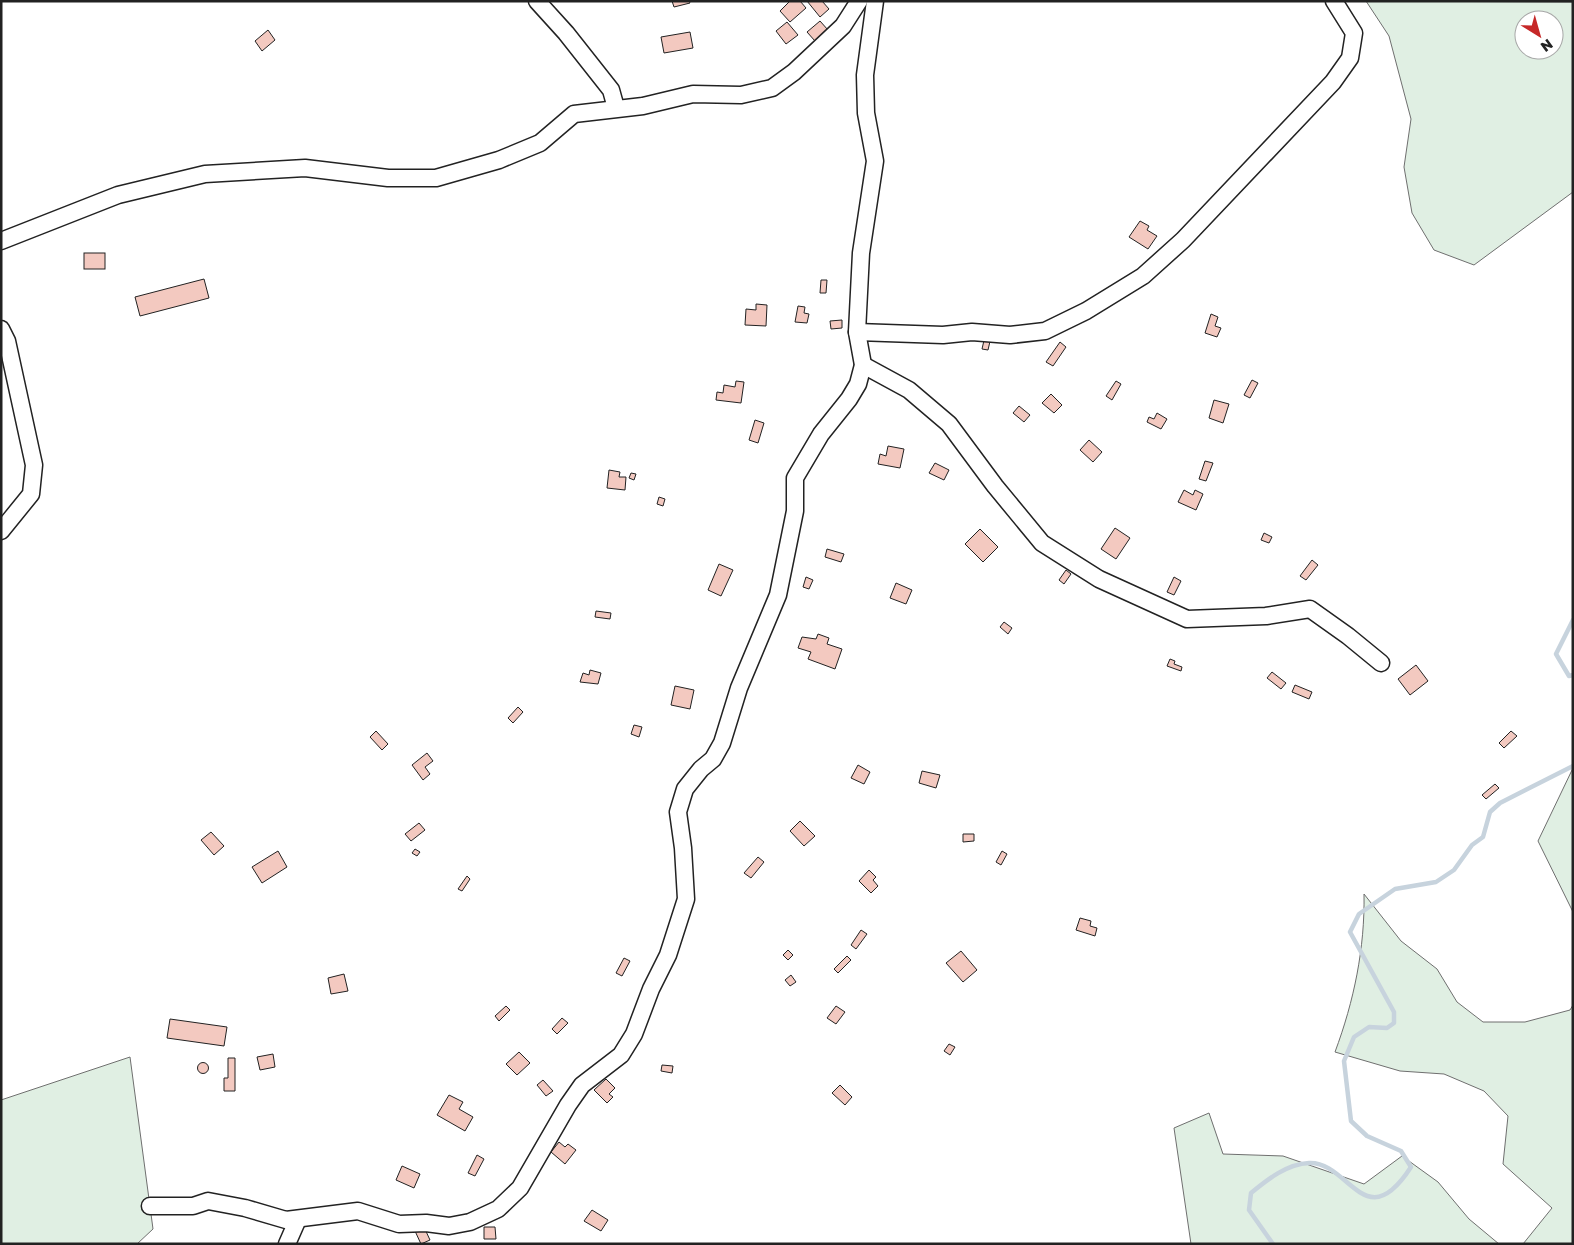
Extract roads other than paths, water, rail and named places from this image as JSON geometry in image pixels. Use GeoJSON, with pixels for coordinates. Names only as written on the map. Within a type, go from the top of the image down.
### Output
{"type":"FeatureCollection","features":[{"type":"Feature","properties":{"kind":"street"},"geometry":{"type":"LineString","coordinates":[[537,1],[566,33],[611,90],[616,108]]}},
{"type":"Feature","properties":{"kind":"street"},"geometry":{"type":"LineString","coordinates":[[1,241],[118,195],[205,174],[305,168],[388,178],[436,178],[499,160],[540,142],[574,114],[643,106],[694,94],[741,95],[772,88],[794,72],[843,26],[859,1]]}},
{"type":"Feature","properties":{"kind":"street"},"geometry":{"type":"LineString","coordinates":[[150,1206],[193,1206],[208,1201],[246,1208],[286,1220],[358,1211],[398,1224],[426,1223],[449,1226],[470,1222],[498,1209],[520,1188],[568,1104],[582,1084],[620,1055],[634,1034],[651,989],[668,955],[686,899],[683,848],[678,812],[685,789],[713,759],[722,743],[739,688],[778,595],[795,511],[795,478],[821,434],[849,399],[858,384],[863,364],[857,332],[861,253],[875,160],[866,112],[865,75],[875,1]]}},
{"type":"Feature","properties":{"kind":"street"},"geometry":{"type":"LineString","coordinates":[[857,332],[943,335],[972,332],[1010,335],[1044,331],[1086,311],[1143,276],[1183,240],[1333,82],[1350,58],[1354,33],[1334,1]]}},
{"type":"Feature","properties":{"kind":"street"},"geometry":{"type":"LineString","coordinates":[[1,329],[7,341],[34,465],[31,494],[1,531]]}},
{"type":"Feature","properties":{"kind":"street"},"geometry":{"type":"LineString","coordinates":[[863,364],[909,390],[949,424],[995,486],[1042,543],[1099,579],[1187,619],[1266,616],[1310,609],[1348,636],[1381,663]]}},
{"type":"Feature","properties":{"kind":"street"},"geometry":{"type":"LineString","coordinates":[[287,1244],[298,1219]]}},
{"type":"Feature","properties":{"kind":"waterway"},"geometry":{"type":"LineString","coordinates":[[1573,620],[1556,654],[1569,676],[1573,675]]}},
{"type":"Feature","properties":{"kind":"waterway"},"geometry":{"type":"LineString","coordinates":[[1273,1244],[1249,1210],[1251,1193],[1285,1169],[1309,1163],[1323,1166],[1358,1191],[1369,1196],[1381,1196],[1395,1187],[1411,1167],[1401,1151],[1367,1136],[1351,1121],[1344,1061],[1354,1037],[1369,1027],[1387,1028],[1394,1023],[1394,1012],[1350,932],[1359,914],[1395,889],[1436,882],[1454,870],[1472,845],[1483,837],[1490,812],[1500,803],[1573,766]]}}]}
